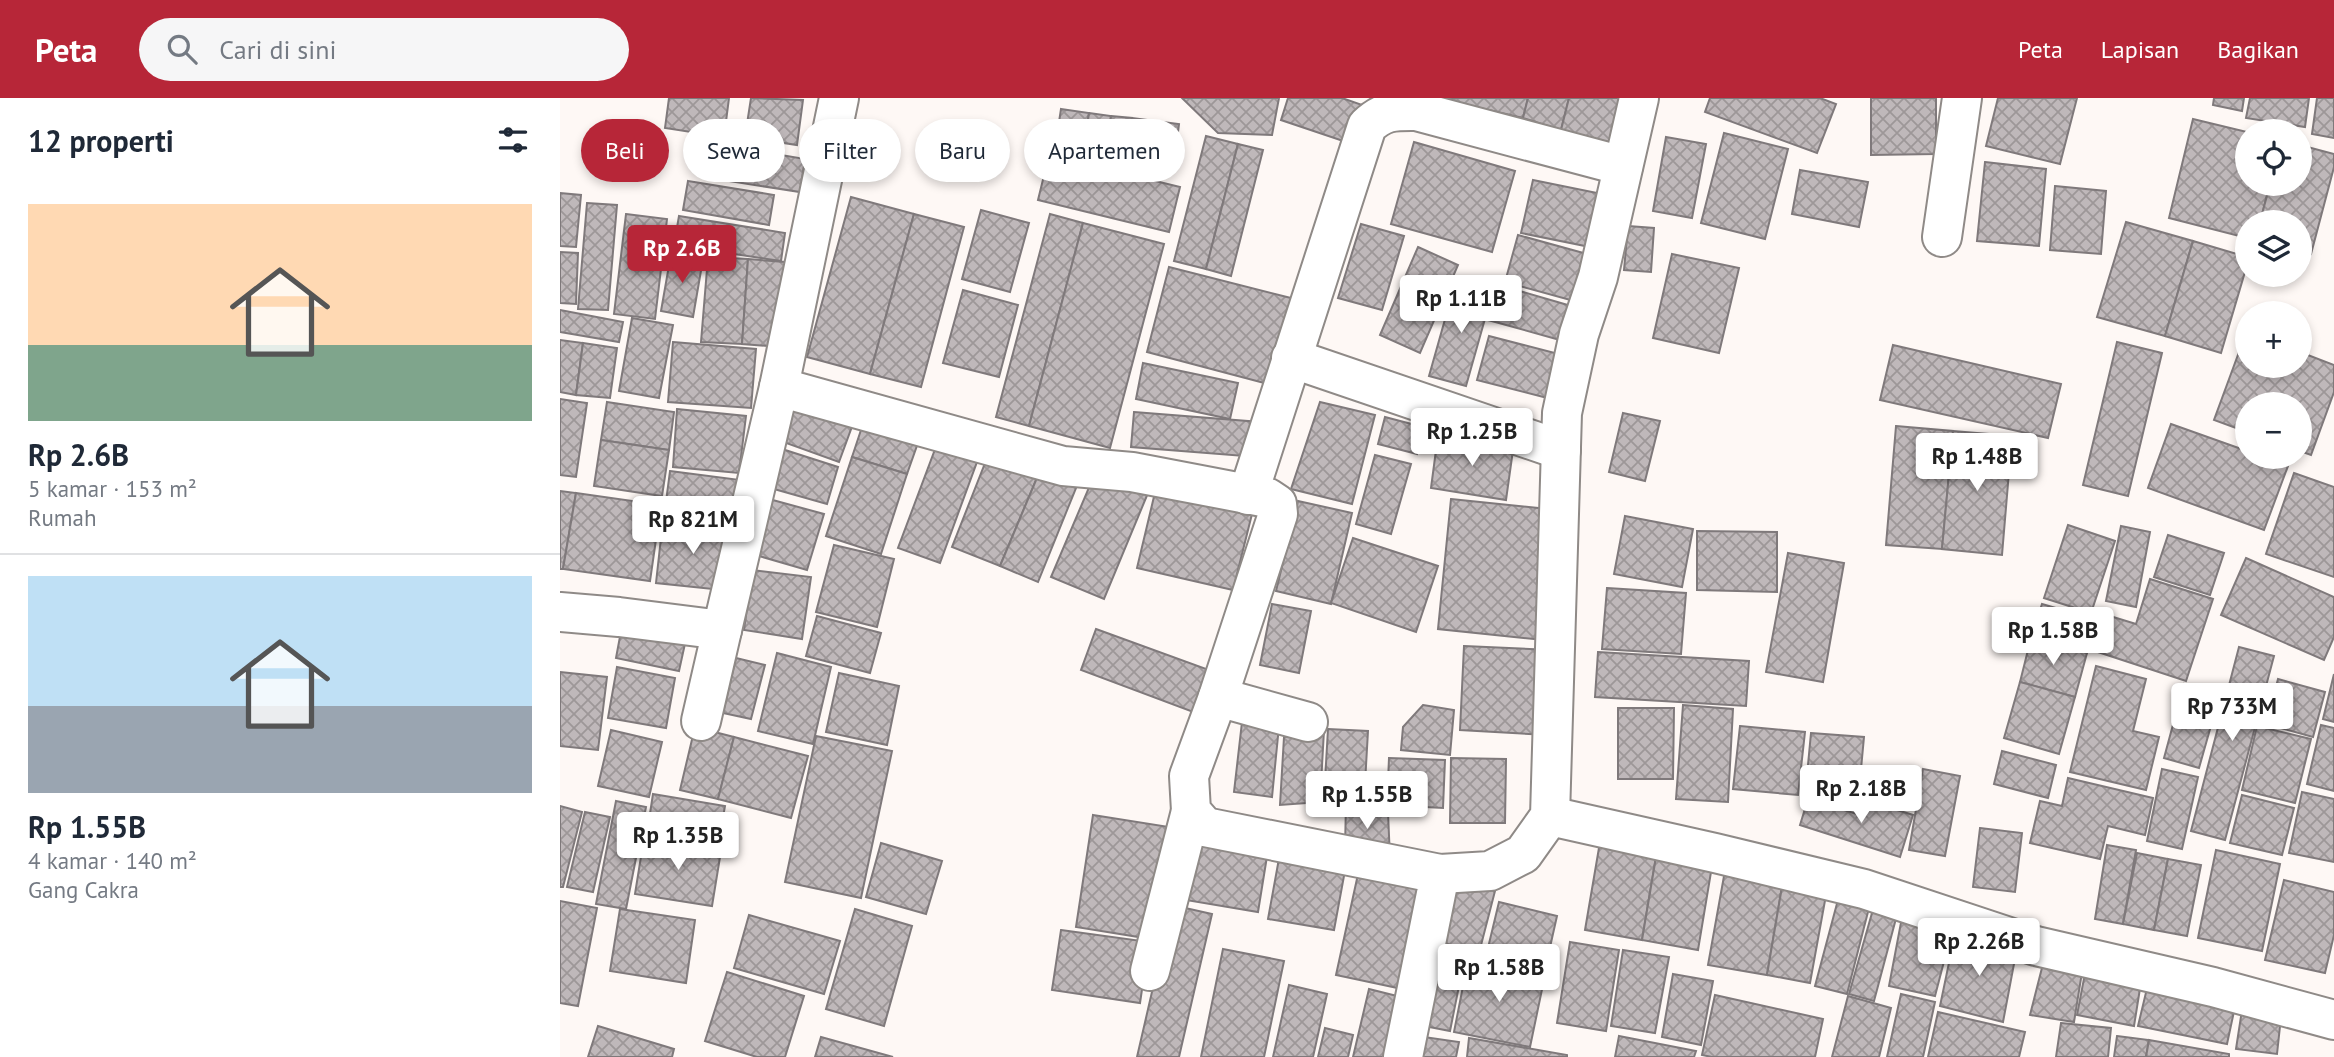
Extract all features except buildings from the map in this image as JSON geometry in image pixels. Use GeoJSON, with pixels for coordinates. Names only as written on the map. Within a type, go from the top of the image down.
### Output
{"type":"FeatureCollection","features":[{"type":"Feature","properties":{"kind":"street"},"geometry":{"type":"LineString","coordinates":[[701,721],[779,387],[839,98]]}},
{"type":"Feature","properties":{"kind":"street"},"geometry":{"type":"LineString","coordinates":[[1191,811],[1205,827],[1440,874],[1490,871],[1523,854],[1550,816],[1562,413],[1579,334],[1598,277],[1639,98]]}},
{"type":"Feature","properties":{"kind":"street"},"geometry":{"type":"LineString","coordinates":[[1942,237],[1962,98]]}},
{"type":"Feature","properties":{"kind":"street"},"geometry":{"type":"LineString","coordinates":[[1248,495],[1367,126],[1379,115],[1395,111],[1416,111],[1623,166]]}},
{"type":"Feature","properties":{"kind":"street"},"geometry":{"type":"LineString","coordinates":[[1291,358],[1561,450]]}},
{"type":"Feature","properties":{"kind":"street"},"geometry":{"type":"LineString","coordinates":[[779,387],[1063,466],[1132,472],[1268,498],[1277,504],[1278,514],[1189,776],[1191,811],[1150,971]]}},
{"type":"Feature","properties":{"kind":"street"},"geometry":{"type":"LineString","coordinates":[[560,612],[722,631]]}},
{"type":"Feature","properties":{"kind":"street"},"geometry":{"type":"LineString","coordinates":[[1218,697],[1308,722]]}},
{"type":"Feature","properties":{"kind":"street"},"geometry":{"type":"LineString","coordinates":[[1550,816],[1864,889],[2036,946],[2199,984],[2334,1020]]}},
{"type":"Feature","properties":{"kind":"street"},"geometry":{"type":"LineString","coordinates":[[1402,1057],[1440,874]]}}]}
